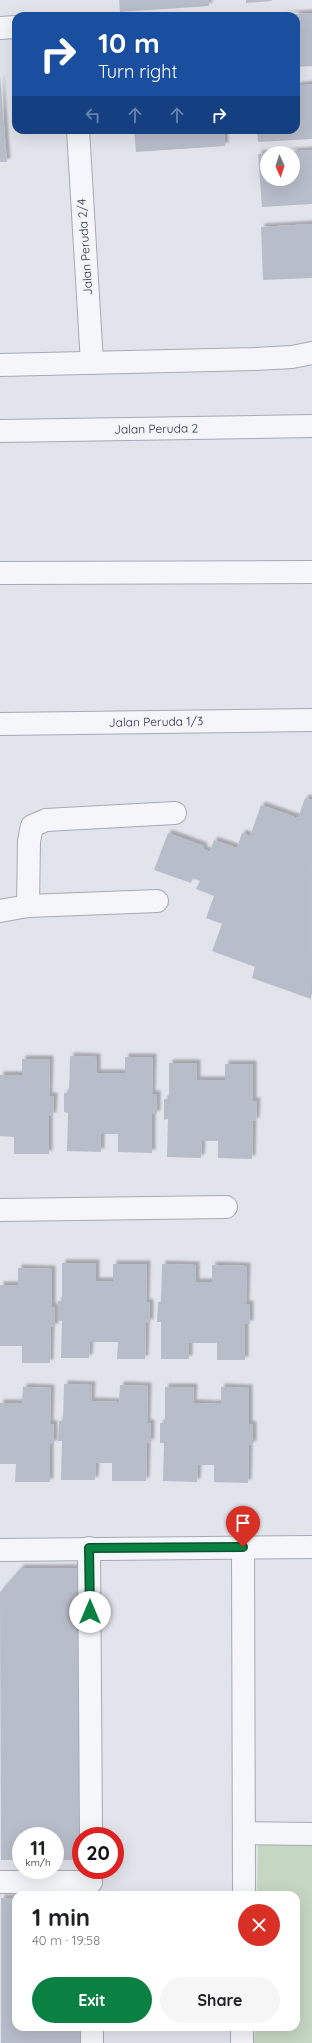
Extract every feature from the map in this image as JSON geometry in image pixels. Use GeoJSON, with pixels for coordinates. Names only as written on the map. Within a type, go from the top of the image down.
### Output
{"type":"FeatureCollection","features":[{"type":"Feature","properties":{"kind":"street"},"geometry":{"type":"LineString","coordinates":[[0,28],[12,27]]}},
{"type":"Feature","properties":{"kind":"street","name":"Jalan Peruda 2/4"},"geometry":{"type":"LineString","coordinates":[[78,134],[92,363]]}},
{"type":"Feature","properties":{"kind":"street"},"geometry":{"type":"LineString","coordinates":[[0,365],[255,359],[292,357],[312,352]]}},
{"type":"Feature","properties":{"kind":"street","name":"Jalan Peruda 2"},"geometry":{"type":"LineString","coordinates":[[0,431],[312,426]]}},
{"type":"Feature","properties":{"kind":"street"},"geometry":{"type":"LineString","coordinates":[[0,573],[312,572]]}},
{"type":"Feature","properties":{"kind":"street","name":"Jalan Peruda 1/3"},"geometry":{"type":"LineString","coordinates":[[0,724],[312,720]]}},
{"type":"Feature","properties":{"kind":"street"},"geometry":{"type":"LineString","coordinates":[[28,906],[29,841],[32,826],[46,820],[175,813]]}},
{"type":"Feature","properties":{"kind":"street"},"geometry":{"type":"LineString","coordinates":[[0,911],[28,906],[157,901]]}},
{"type":"Feature","properties":{"kind":"street"},"geometry":{"type":"LineString","coordinates":[[0,1210],[226,1207]]}},
{"type":"Feature","properties":{"kind":"street"},"geometry":{"type":"LineString","coordinates":[[243,1547],[244,1891]]}},
{"type":"Feature","properties":{"kind":"street"},"geometry":{"type":"LineString","coordinates":[[0,1550],[312,1547]]}},
{"type":"Feature","properties":{"kind":"street"},"geometry":{"type":"LineString","coordinates":[[89,1548],[91,1827]]}},
{"type":"Feature","properties":{"kind":"street"},"geometry":{"type":"LineString","coordinates":[[244,1833],[312,1834]]}},
{"type":"Feature","properties":{"kind":"street"},"geometry":{"type":"LineString","coordinates":[[0,1882],[91,1882]]}},
{"type":"Feature","properties":{"kind":"street"},"geometry":{"type":"LineString","coordinates":[[92,2031],[92,2043]]}},
{"type":"Feature","properties":{"kind":"street"},"geometry":{"type":"LineString","coordinates":[[242,2031],[242,2043]]}},
{"type":"Feature","properties":{"kind":"green space"},"geometry":{"type":"Polygon","coordinates":[[[258,1842],[312,1843],[312,2043],[254,2043],[255,2031],[300,2031],[300,1891],[257,1891],[258,1842]]]}},
{"type":"Feature","properties":{"kind":"building"},"geometry":{"type":"Polygon","coordinates":[[[119,0],[209,0],[209,6],[120,12],[119,0]]]}},
{"type":"Feature","properties":{"kind":"building"},"geometry":{"type":"Polygon","coordinates":[[[246,0],[271,0],[272,1],[246,3],[246,0]]]}},
{"type":"Feature","properties":{"kind":"building"},"geometry":{"type":"Polygon","coordinates":[[[312,13],[312,66],[300,67],[300,14],[312,13]]]}},
{"type":"Feature","properties":{"kind":"building"},"geometry":{"type":"Polygon","coordinates":[[[0,76],[7,162],[0,162],[0,76]]]}},
{"type":"Feature","properties":{"kind":"building"},"geometry":{"type":"Polygon","coordinates":[[[312,84],[312,139],[258,142],[257,134],[300,134],[300,86],[312,84]]]}},
{"type":"Feature","properties":{"kind":"building"},"geometry":{"type":"Polygon","coordinates":[[[134,134],[224,134],[225,146],[136,152],[134,134]]]}},
{"type":"Feature","properties":{"kind":"building"},"geometry":{"type":"Polygon","coordinates":[[[312,150],[312,204],[262,207],[260,186],[300,186],[300,151],[312,150]]]}},
{"type":"Feature","properties":{"kind":"building"},"geometry":{"type":"Polygon","coordinates":[[[258,154],[260,154],[260,180],[258,154]]]}},
{"type":"Feature","properties":{"kind":"building"},"geometry":{"type":"Polygon","coordinates":[[[312,224],[312,278],[263,280],[261,227],[312,224]]]}},
{"type":"Feature","properties":{"kind":"building"},"geometry":{"type":"Polygon","coordinates":[[[305,798],[312,800],[311,999],[252,978],[255,967],[212,951],[222,924],[206,918],[214,896],[196,889],[200,881],[193,878],[191,883],[154,870],[168,833],[204,846],[203,849],[210,852],[214,840],[237,848],[242,833],[250,836],[261,805],[298,818],[305,798]]]}},
{"type":"Feature","properties":{"kind":"building"},"geometry":{"type":"Polygon","coordinates":[[[70,1056],[97,1057],[97,1073],[125,1073],[125,1057],[153,1057],[152,1094],[157,1094],[157,1114],[152,1114],[152,1153],[118,1152],[118,1134],[101,1134],[101,1152],[67,1151],[68,1113],[64,1112],[64,1093],[69,1093],[70,1056]]]}},
{"type":"Feature","properties":{"kind":"building"},"geometry":{"type":"Polygon","coordinates":[[[22,1059],[50,1059],[49,1096],[54,1096],[53,1116],[49,1116],[49,1154],[14,1154],[14,1137],[0,1136],[0,1075],[22,1075],[22,1059]]]}},
{"type":"Feature","properties":{"kind":"building"},"geometry":{"type":"Polygon","coordinates":[[[169,1063],[197,1063],[197,1080],[225,1080],[225,1064],[253,1064],[253,1101],[257,1101],[256,1121],[253,1121],[252,1159],[218,1158],[218,1141],[202,1141],[201,1158],[167,1157],[168,1119],[164,1120],[164,1099],[169,1099],[169,1063]]]}},
{"type":"Feature","properties":{"kind":"building"},"geometry":{"type":"Polygon","coordinates":[[[62,1263],[96,1263],[96,1281],[113,1281],[113,1264],[147,1264],[146,1303],[150,1302],[150,1323],[146,1322],[145,1359],[117,1359],[118,1342],[90,1342],[89,1358],[61,1358],[62,1321],[58,1321],[58,1301],[62,1301],[62,1263]]]}},
{"type":"Feature","properties":{"kind":"building"},"geometry":{"type":"Polygon","coordinates":[[[162,1264],[196,1265],[196,1282],[212,1282],[212,1265],[247,1266],[246,1304],[250,1304],[250,1324],[245,1324],[245,1360],[217,1360],[217,1343],[189,1343],[189,1359],[161,1359],[161,1322],[157,1322],[158,1302],[161,1302],[162,1264]]]}},
{"type":"Feature","properties":{"kind":"building"},"geometry":{"type":"Polygon","coordinates":[[[18,1268],[52,1269],[52,1307],[55,1307],[55,1327],[51,1327],[50,1363],[22,1363],[22,1346],[0,1346],[0,1285],[18,1285],[18,1268]]]}},
{"type":"Feature","properties":{"kind":"building"},"geometry":{"type":"Polygon","coordinates":[[[64,1384],[92,1385],[91,1401],[119,1402],[120,1385],[148,1386],[147,1423],[151,1423],[151,1442],[147,1443],[146,1481],[112,1481],[112,1463],[96,1463],[95,1480],[61,1480],[62,1441],[58,1441],[59,1421],[63,1421],[64,1384]]]}},
{"type":"Feature","properties":{"kind":"building"},"geometry":{"type":"Polygon","coordinates":[[[23,1387],[51,1388],[50,1424],[54,1424],[54,1444],[50,1444],[50,1482],[15,1482],[16,1464],[0,1464],[0,1403],[22,1403],[23,1387]]]}},
{"type":"Feature","properties":{"kind":"building"},"geometry":{"type":"Polygon","coordinates":[[[165,1387],[194,1387],[193,1403],[221,1404],[221,1387],[249,1388],[249,1424],[253,1425],[253,1444],[249,1445],[248,1483],[214,1482],[214,1465],[198,1465],[197,1482],[163,1481],[164,1443],[160,1443],[160,1423],[165,1423],[165,1387]]]}},
{"type":"Feature","properties":{"kind":"building"},"geometry":{"type":"Polygon","coordinates":[[[21,1568],[80,1568],[81,1827],[72,1827],[72,1860],[64,1860],[64,1827],[12,1827],[12,1860],[1,1860],[0,1592],[21,1568]]]}},
{"type":"Feature","properties":{"kind":"building"},"geometry":{"type":"Polygon","coordinates":[[[1,1898],[12,1898],[12,2031],[81,2031],[81,2043],[1,2043],[1,1898]]]}},
{"type":"Feature","properties":{"kind":"route"},"geometry":{"type":"LineString","coordinates":[[90,1612],[89,1548],[243,1547]]}}]}
